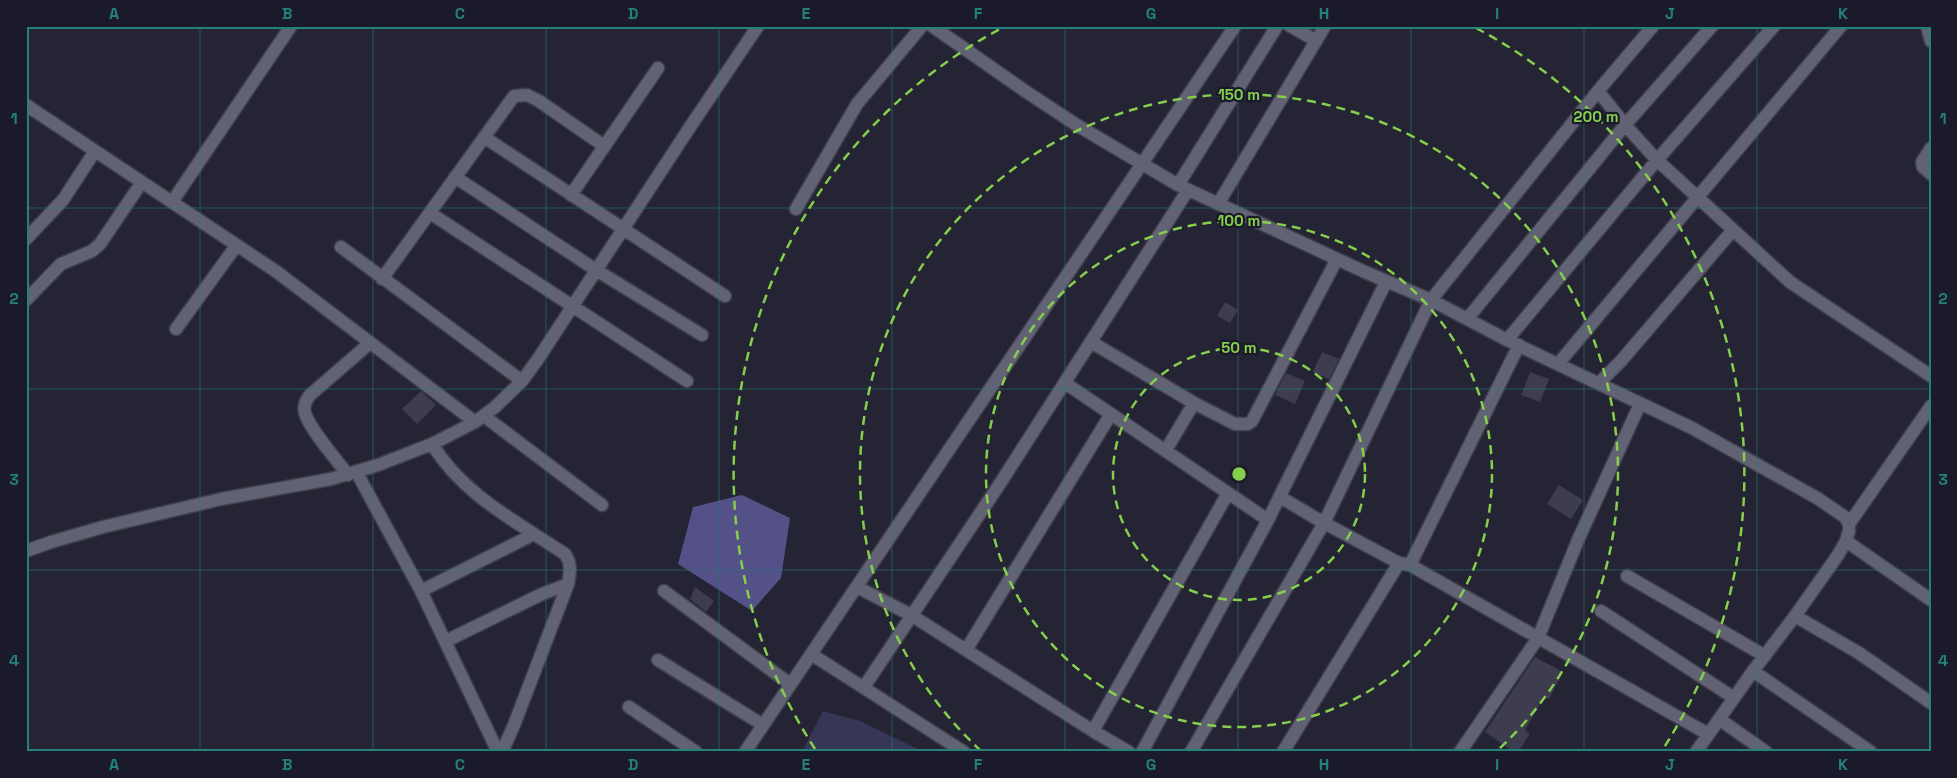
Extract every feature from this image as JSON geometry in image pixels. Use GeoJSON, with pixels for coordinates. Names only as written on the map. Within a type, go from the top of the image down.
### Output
{"type":"FeatureCollection","features":[{"type":"Feature","properties":{"kind":"street"},"geometry":{"type":"LineString","coordinates":[[172,202],[291,26]]}},
{"type":"Feature","properties":{"kind":"street"},"geometry":{"type":"LineString","coordinates":[[26,551],[104,527],[221,499],[298,486],[352,474],[432,444],[479,419],[522,381],[758,26]]}},
{"type":"Feature","properties":{"kind":"street"},"geometry":{"type":"LineString","coordinates":[[796,208],[857,104],[922,26]]}},
{"type":"Feature","properties":{"kind":"street"},"geometry":{"type":"LineString","coordinates":[[932,26],[1025,92],[1183,187],[1386,282],[1432,300],[1513,342],[1692,428],[1817,498],[1845,517],[1849,524]]}},
{"type":"Feature","properties":{"kind":"street"},"geometry":{"type":"LineString","coordinates":[[745,752],[1235,26]]}},
{"type":"Feature","properties":{"kind":"street"},"geometry":{"type":"LineString","coordinates":[[864,688],[1001,482],[1091,342],[1277,26]]}},
{"type":"Feature","properties":{"kind":"street"},"geometry":{"type":"LineString","coordinates":[[1290,26],[1315,40]]}},
{"type":"Feature","properties":{"kind":"street"},"geometry":{"type":"LineString","coordinates":[[1218,204],[1324,26]]}},
{"type":"Feature","properties":{"kind":"street"},"geometry":{"type":"LineString","coordinates":[[1192,752],[1324,523],[1432,300],[1598,91],[1653,26]]}},
{"type":"Feature","properties":{"kind":"street"},"geometry":{"type":"LineString","coordinates":[[1468,318],[1624,125],[1712,26]]}},
{"type":"Feature","properties":{"kind":"street"},"geometry":{"type":"LineString","coordinates":[[1283,752],[1405,564],[1513,342],[1657,160],[1774,26]]}},
{"type":"Feature","properties":{"kind":"street"},"geometry":{"type":"LineString","coordinates":[[1558,364],[1840,26]]}},
{"type":"Feature","properties":{"kind":"street"},"geometry":{"type":"LineString","coordinates":[[1928,26],[1931,41]]}},
{"type":"Feature","properties":{"kind":"street"},"geometry":{"type":"LineString","coordinates":[[571,195],[658,68]]}},
{"type":"Feature","properties":{"kind":"street"},"geometry":{"type":"LineString","coordinates":[[1598,91],[1624,125],[1657,160],[1790,282],[1931,376]]}},
{"type":"Feature","properties":{"kind":"street"},"geometry":{"type":"LineString","coordinates":[[382,279],[510,100],[519,94],[527,95],[539,101],[604,146]]}},
{"type":"Feature","properties":{"kind":"street"},"geometry":{"type":"LineString","coordinates":[[26,105],[277,272],[370,343],[602,505]]}},
{"type":"Feature","properties":{"kind":"street"},"geometry":{"type":"LineString","coordinates":[[484,137],[725,296]]}},
{"type":"Feature","properties":{"kind":"street"},"geometry":{"type":"LineString","coordinates":[[1931,148],[1922,162],[1922,167],[1931,174]]}},
{"type":"Feature","properties":{"kind":"street"},"geometry":{"type":"LineString","coordinates":[[26,239],[63,200],[95,151]]}},
{"type":"Feature","properties":{"kind":"street"},"geometry":{"type":"LineString","coordinates":[[455,177],[596,270],[702,335]]}},
{"type":"Feature","properties":{"kind":"street"},"geometry":{"type":"LineString","coordinates":[[26,300],[61,264],[92,251],[100,244],[142,182]]}},
{"type":"Feature","properties":{"kind":"street"},"geometry":{"type":"LineString","coordinates":[[430,213],[687,381]]}},
{"type":"Feature","properties":{"kind":"street"},"geometry":{"type":"LineString","coordinates":[[1599,383],[1621,361],[1733,230]]}},
{"type":"Feature","properties":{"kind":"street"},"geometry":{"type":"LineString","coordinates":[[176,329],[236,246]]}},
{"type":"Feature","properties":{"kind":"street"},"geometry":{"type":"LineString","coordinates":[[340,248],[522,381]]}},
{"type":"Feature","properties":{"kind":"street"},"geometry":{"type":"LineString","coordinates":[[1091,342],[1194,403],[1235,424],[1248,424],[1252,421],[1337,259]]}},
{"type":"Feature","properties":{"kind":"street"},"geometry":{"type":"LineString","coordinates":[[1142,752],[1280,497],[1386,282]]}},
{"type":"Feature","properties":{"kind":"street"},"geometry":{"type":"LineString","coordinates":[[370,343],[310,395],[304,405],[305,413],[311,424],[352,474],[422,590],[500,752]]}},
{"type":"Feature","properties":{"kind":"street"},"geometry":{"type":"LineString","coordinates":[[1065,383],[1268,520]]}},
{"type":"Feature","properties":{"kind":"street"},"geometry":{"type":"LineString","coordinates":[[1166,450],[1194,403]]}},
{"type":"Feature","properties":{"kind":"street"},"geometry":{"type":"LineString","coordinates":[[1460,752],[1538,638],[1578,540],[1640,404]]}},
{"type":"Feature","properties":{"kind":"street"},"geometry":{"type":"LineString","coordinates":[[1696,752],[1753,671],[1795,616],[1846,541],[1849,524],[1931,406]]}},
{"type":"Feature","properties":{"kind":"street"},"geometry":{"type":"LineString","coordinates":[[966,650],[1111,414]]}},
{"type":"Feature","properties":{"kind":"street"},"geometry":{"type":"LineString","coordinates":[[432,444],[446,464],[467,486],[498,512],[565,554],[570,561],[571,568],[568,584],[514,725],[500,752]]}},
{"type":"Feature","properties":{"kind":"street"},"geometry":{"type":"LineString","coordinates":[[1093,731],[1228,492]]}},
{"type":"Feature","properties":{"kind":"street"},"geometry":{"type":"LineString","coordinates":[[1280,497],[1324,523],[1405,564],[1708,734]]}},
{"type":"Feature","properties":{"kind":"street"},"geometry":{"type":"LineString","coordinates":[[422,590],[534,534]]}},
{"type":"Feature","properties":{"kind":"street"},"geometry":{"type":"LineString","coordinates":[[1846,541],[1931,600]]}},
{"type":"Feature","properties":{"kind":"street"},"geometry":{"type":"LineString","coordinates":[[1627,576],[1765,656]]}},
{"type":"Feature","properties":{"kind":"street"},"geometry":{"type":"LineString","coordinates":[[446,641],[542,594],[568,584]]}},
{"type":"Feature","properties":{"kind":"street"},"geometry":{"type":"LineString","coordinates":[[857,587],[911,615],[1129,752]]}},
{"type":"Feature","properties":{"kind":"street"},"geometry":{"type":"LineString","coordinates":[[664,591],[790,684]]}},
{"type":"Feature","properties":{"kind":"street"},"geometry":{"type":"LineString","coordinates":[[1601,611],[1734,698]]}},
{"type":"Feature","properties":{"kind":"street"},"geometry":{"type":"LineString","coordinates":[[1795,616],[1859,653],[1931,703]]}},
{"type":"Feature","properties":{"kind":"street"},"geometry":{"type":"LineString","coordinates":[[811,654],[964,752]]}},
{"type":"Feature","properties":{"kind":"street"},"geometry":{"type":"LineString","coordinates":[[658,660],[763,725]]}},
{"type":"Feature","properties":{"kind":"street"},"geometry":{"type":"LineString","coordinates":[[1753,671],[1871,752]]}},
{"type":"Feature","properties":{"kind":"street"},"geometry":{"type":"LineString","coordinates":[[629,707],[696,752]]}},
{"type":"Feature","properties":{"kind":"street"},"geometry":{"type":"LineString","coordinates":[[1719,719],[1766,752]]}},
{"type":"Feature","properties":{"kind":"shaded area"},"geometry":{"type":"Polygon","coordinates":[[[742,495],[790,518],[781,578],[752,611],[678,564],[693,507],[742,495]]]}},
{"type":"Feature","properties":{"kind":"shaded area"},"geometry":{"type":"Polygon","coordinates":[[[823,711],[860,721],[924,752],[802,752],[823,711]]]}},
{"type":"Feature","properties":{"kind":"building"},"geometry":{"type":"Polygon","coordinates":[[[1225,302],[1238,310],[1230,323],[1217,316],[1225,302]]]}},
{"type":"Feature","properties":{"kind":"building"},"geometry":{"type":"Polygon","coordinates":[[[1322,352],[1339,359],[1329,379],[1313,372],[1322,352]]]}},
{"type":"Feature","properties":{"kind":"building"},"geometry":{"type":"Polygon","coordinates":[[[1530,372],[1549,379],[1540,402],[1521,395],[1530,372]]]}},
{"type":"Feature","properties":{"kind":"building"},"geometry":{"type":"Polygon","coordinates":[[[1286,373],[1305,381],[1295,404],[1275,395],[1286,373]]]}},
{"type":"Feature","properties":{"kind":"building"},"geometry":{"type":"Polygon","coordinates":[[[421,391],[436,405],[417,424],[402,409],[421,391]]]}},
{"type":"Feature","properties":{"kind":"building"},"geometry":{"type":"Polygon","coordinates":[[[1559,485],[1583,500],[1571,519],[1547,504],[1559,485]]]}},
{"type":"Feature","properties":{"kind":"building"},"geometry":{"type":"Polygon","coordinates":[[[695,587],[714,601],[706,612],[690,599],[695,587]]]}},
{"type":"Feature","properties":{"kind":"building"},"geometry":{"type":"Polygon","coordinates":[[[1535,657],[1563,672],[1549,699],[1544,697],[1525,730],[1530,734],[1518,752],[1514,752],[1485,732],[1535,657]]]}}]}
